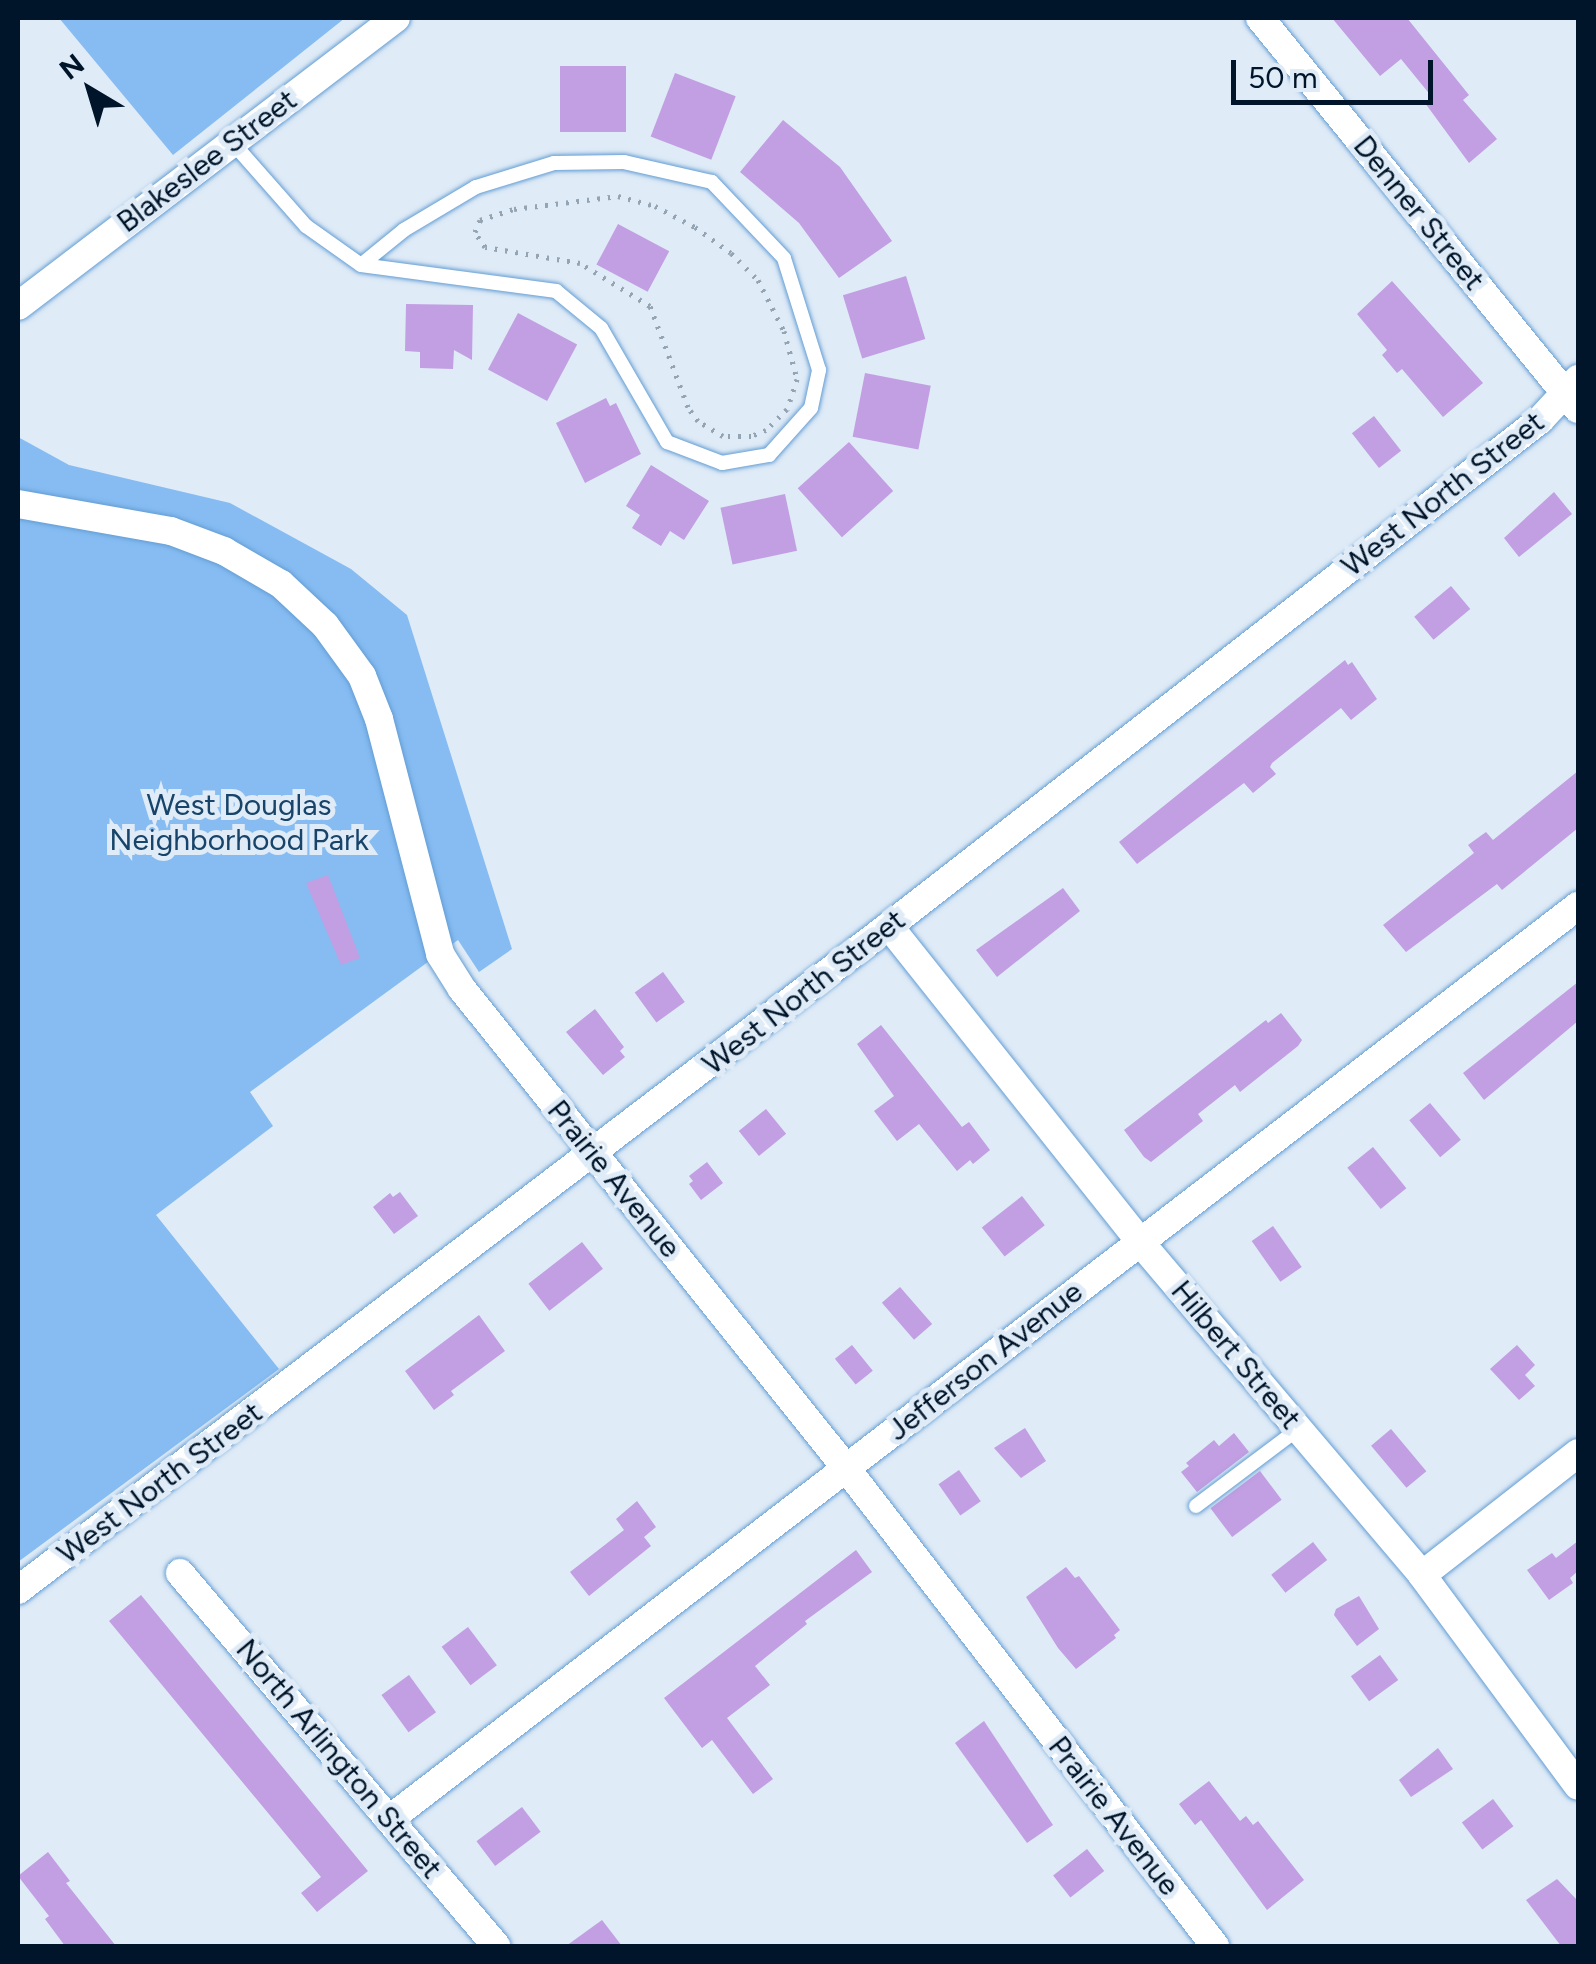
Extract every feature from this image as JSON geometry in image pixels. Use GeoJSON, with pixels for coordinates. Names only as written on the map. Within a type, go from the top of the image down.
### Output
{"type":"FeatureCollection","features":[{"type":"Feature","properties":{"kind":"street","name":"Blakeslee Street"},"geometry":{"type":"LineString","coordinates":[[18,306],[396,18]]}},
{"type":"Feature","properties":{"kind":"street","name":"Denner Street"},"geometry":{"type":"LineString","coordinates":[[1260,18],[1574,394]]}},
{"type":"Feature","properties":{"kind":"street","name":"West North Street"},"geometry":{"type":"LineString","coordinates":[[18,1590],[594,1154],[1574,394]]}},
{"type":"Feature","properties":{"kind":"street","name":"Prairie Avenue"},"geometry":{"type":"LineString","coordinates":[[18,504],[171,531],[224,551],[281,584],[325,625],[362,676],[379,720],[440,954],[462,989],[846,1468],[1215,1946]]}},
{"type":"Feature","properties":{"kind":"street","name":"Jefferson Avenue"},"geometry":{"type":"LineString","coordinates":[[391,1818],[1578,906]]}},
{"type":"Feature","properties":{"kind":"street","name":"Hilbert Street"},"geometry":{"type":"LineString","coordinates":[[889,926],[1140,1242],[1422,1575],[1578,1786]]}},
{"type":"Feature","properties":{"kind":"street"},"geometry":{"type":"LineString","coordinates":[[1422,1575],[1578,1453]]}},
{"type":"Feature","properties":{"kind":"street","name":"North Arlington Street"},"geometry":{"type":"LineString","coordinates":[[180,1574],[496,1946]]}},
{"type":"Feature","properties":{"kind":"lane"},"geometry":{"type":"LineString","coordinates":[[232,142],[306,226],[361,265],[556,291],[602,328],[667,442],[722,463],[769,455],[811,408],[819,370],[784,258],[712,182],[624,162],[554,163],[476,188],[404,230],[361,265]]}},
{"type":"Feature","properties":{"kind":"lane"},"geometry":{"type":"LineString","coordinates":[[1196,1506],[1298,1429]]}},
{"type":"Feature","properties":{"kind":"path"},"geometry":{"type":"LineString","coordinates":[[618,196],[655,206],[731,253],[767,295],[784,331],[797,379],[788,409],[766,430],[751,436],[723,436],[698,421],[688,407],[650,306],[580,263],[485,247],[475,225],[514,208],[618,196]]}},
{"type":"Feature","properties":{"kind":"green space"},"geometry":{"type":"Polygon","coordinates":[[[59,18],[345,18],[173,155],[59,18]]]}},
{"type":"Feature","properties":{"kind":"green space","name":"West Douglas Neighborhood Park"},"geometry":{"type":"Polygon","coordinates":[[[18,437],[69,465],[230,503],[351,569],[407,615],[512,949],[479,972],[458,940],[250,1092],[273,1126],[156,1215],[279,1369],[18,1562],[18,437]]]}},
{"type":"Feature","properties":{"kind":"building"},"geometry":{"type":"Polygon","coordinates":[[[1332,18],[1407,18],[1469,95],[1463,100],[1497,139],[1469,163],[1425,103],[1432,97],[1401,59],[1380,76],[1332,18]]]}},
{"type":"Feature","properties":{"kind":"building"},"geometry":{"type":"Polygon","coordinates":[[[560,66],[626,66],[626,132],[560,132],[560,66]]]}},
{"type":"Feature","properties":{"kind":"building"},"geometry":{"type":"Polygon","coordinates":[[[675,73],[736,96],[711,160],[651,136],[675,73]]]}},
{"type":"Feature","properties":{"kind":"building"},"geometry":{"type":"Polygon","coordinates":[[[783,120],[840,167],[892,241],[839,278],[799,223],[740,172],[783,120]]]}},
{"type":"Feature","properties":{"kind":"building"},"geometry":{"type":"Polygon","coordinates":[[[618,224],[669,251],[648,292],[596,265],[618,224]]]}},
{"type":"Feature","properties":{"kind":"building"},"geometry":{"type":"Polygon","coordinates":[[[906,276],[925,339],[862,358],[843,295],[906,276]]]}},
{"type":"Feature","properties":{"kind":"building"},"geometry":{"type":"Polygon","coordinates":[[[1392,281],[1483,383],[1443,417],[1402,369],[1397,373],[1382,355],[1387,350],[1357,314],[1392,281]]]}},
{"type":"Feature","properties":{"kind":"building"},"geometry":{"type":"Polygon","coordinates":[[[406,304],[473,305],[472,360],[454,350],[453,369],[420,368],[420,352],[405,351],[406,304]]]}},
{"type":"Feature","properties":{"kind":"building"},"geometry":{"type":"Polygon","coordinates":[[[518,313],[577,344],[547,401],[488,370],[518,313]]]}},
{"type":"Feature","properties":{"kind":"building"},"geometry":{"type":"Polygon","coordinates":[[[865,373],[931,386],[918,450],[853,437],[865,373]]]}},
{"type":"Feature","properties":{"kind":"building"},"geometry":{"type":"Polygon","coordinates":[[[606,398],[610,406],[616,403],[641,454],[585,483],[556,423],[606,398]]]}},
{"type":"Feature","properties":{"kind":"building"},"geometry":{"type":"Polygon","coordinates":[[[1374,416],[1401,451],[1379,468],[1352,433],[1374,416]]]}},
{"type":"Feature","properties":{"kind":"building"},"geometry":{"type":"Polygon","coordinates":[[[849,442],[893,491],[842,537],[798,488],[849,442]]]}},
{"type":"Feature","properties":{"kind":"building"},"geometry":{"type":"Polygon","coordinates":[[[651,465],[709,501],[684,540],[670,531],[661,546],[632,528],[640,515],[626,506],[651,465]]]}},
{"type":"Feature","properties":{"kind":"building"},"geometry":{"type":"Polygon","coordinates":[[[1554,492],[1572,514],[1519,557],[1504,538],[1554,492]]]}},
{"type":"Feature","properties":{"kind":"building"},"geometry":{"type":"Polygon","coordinates":[[[785,494],[797,551],[733,564],[720,508],[785,494]]]}},
{"type":"Feature","properties":{"kind":"building"},"geometry":{"type":"Polygon","coordinates":[[[1451,586],[1470,609],[1434,640],[1414,617],[1451,586]]]}},
{"type":"Feature","properties":{"kind":"building"},"geometry":{"type":"Polygon","coordinates":[[[1345,660],[1348,665],[1352,662],[1377,699],[1351,720],[1341,708],[1272,763],[1270,767],[1276,774],[1253,793],[1244,783],[1137,864],[1119,842],[1345,660]]]}},
{"type":"Feature","properties":{"kind":"building"},"geometry":{"type":"Polygon","coordinates":[[[1578,771],[1578,828],[1502,890],[1497,884],[1406,952],[1383,925],[1474,853],[1468,845],[1486,832],[1493,840],[1578,771]]]}},
{"type":"Feature","properties":{"kind":"building"},"geometry":{"type":"Polygon","coordinates":[[[328,875],[360,958],[341,965],[306,883],[328,875]]]}},
{"type":"Feature","properties":{"kind":"building"},"geometry":{"type":"Polygon","coordinates":[[[1063,888],[1080,911],[997,977],[976,950],[1063,888]]]}},
{"type":"Feature","properties":{"kind":"building"},"geometry":{"type":"Polygon","coordinates":[[[663,972],[685,1002],[656,1023],[635,993],[663,972]]]}},
{"type":"Feature","properties":{"kind":"building"},"geometry":{"type":"Polygon","coordinates":[[[1578,982],[1578,1021],[1484,1100],[1463,1073],[1578,982]]]}},
{"type":"Feature","properties":{"kind":"building"},"geometry":{"type":"Polygon","coordinates":[[[595,1009],[624,1047],[620,1051],[625,1057],[603,1075],[566,1032],[595,1009]]]}},
{"type":"Feature","properties":{"kind":"building"},"geometry":{"type":"Polygon","coordinates":[[[1281,1013],[1302,1040],[1298,1046],[1240,1092],[1235,1085],[1198,1114],[1203,1121],[1151,1162],[1144,1157],[1124,1130],[1266,1020],[1268,1023],[1281,1013]]]}},
{"type":"Feature","properties":{"kind":"building"},"geometry":{"type":"Polygon","coordinates":[[[881,1025],[962,1127],[969,1122],[990,1150],[973,1164],[970,1160],[957,1171],[919,1124],[897,1141],[874,1111],[894,1096],[857,1044],[881,1025]]]}},
{"type":"Feature","properties":{"kind":"building"},"geometry":{"type":"Polygon","coordinates":[[[1430,1103],[1461,1140],[1440,1157],[1409,1120],[1430,1103]]]}},
{"type":"Feature","properties":{"kind":"building"},"geometry":{"type":"Polygon","coordinates":[[[766,1109],[786,1134],[759,1156],[739,1131],[766,1109]]]}},
{"type":"Feature","properties":{"kind":"building"},"geometry":{"type":"Polygon","coordinates":[[[1373,1147],[1406,1188],[1381,1209],[1347,1168],[1373,1147]]]}},
{"type":"Feature","properties":{"kind":"building"},"geometry":{"type":"Polygon","coordinates":[[[707,1162],[723,1183],[701,1200],[689,1184],[693,1181],[689,1176],[707,1162]]]}},
{"type":"Feature","properties":{"kind":"building"},"geometry":{"type":"Polygon","coordinates":[[[400,1192],[418,1216],[394,1234],[373,1207],[390,1193],[393,1197],[400,1192]]]}},
{"type":"Feature","properties":{"kind":"building"},"geometry":{"type":"Polygon","coordinates":[[[1022,1196],[1045,1225],[1005,1257],[982,1227],[1022,1196]]]}},
{"type":"Feature","properties":{"kind":"building"},"geometry":{"type":"Polygon","coordinates":[[[1273,1226],[1302,1267],[1280,1282],[1252,1241],[1273,1226]]]}},
{"type":"Feature","properties":{"kind":"building"},"geometry":{"type":"Polygon","coordinates":[[[582,1242],[603,1269],[549,1311],[528,1284],[582,1242]]]}},
{"type":"Feature","properties":{"kind":"building"},"geometry":{"type":"Polygon","coordinates":[[[900,1287],[932,1324],[914,1340],[882,1303],[900,1287]]]}},
{"type":"Feature","properties":{"kind":"building"},"geometry":{"type":"Polygon","coordinates":[[[479,1315],[505,1351],[451,1391],[454,1395],[434,1410],[405,1371],[479,1315]]]}},
{"type":"Feature","properties":{"kind":"building"},"geometry":{"type":"Polygon","coordinates":[[[852,1345],[873,1371],[856,1384],[835,1359],[852,1345]]]}},
{"type":"Feature","properties":{"kind":"building"},"geometry":{"type":"Polygon","coordinates":[[[1517,1345],[1535,1365],[1525,1375],[1535,1386],[1519,1400],[1490,1369],[1517,1345]]]}},
{"type":"Feature","properties":{"kind":"building"},"geometry":{"type":"Polygon","coordinates":[[[1025,1428],[1046,1461],[1021,1478],[994,1448],[1025,1428]]]}},
{"type":"Feature","properties":{"kind":"building"},"geometry":{"type":"Polygon","coordinates":[[[1391,1429],[1426,1471],[1406,1488],[1371,1446],[1391,1429]]]}},
{"type":"Feature","properties":{"kind":"building"},"geometry":{"type":"Polygon","coordinates":[[[1234,1433],[1249,1452],[1197,1492],[1181,1472],[1189,1466],[1186,1463],[1214,1440],[1219,1446],[1234,1433]]]}},
{"type":"Feature","properties":{"kind":"building"},"geometry":{"type":"Polygon","coordinates":[[[959,1470],[981,1501],[960,1515],[939,1484],[959,1470]]]}},
{"type":"Feature","properties":{"kind":"building"},"geometry":{"type":"Polygon","coordinates":[[[1260,1471],[1282,1500],[1232,1537],[1210,1508],[1260,1471]]]}},
{"type":"Feature","properties":{"kind":"building"},"geometry":{"type":"Polygon","coordinates":[[[637,1501],[656,1527],[644,1537],[651,1546],[589,1596],[570,1572],[624,1530],[616,1519],[637,1501]]]}},
{"type":"Feature","properties":{"kind":"building"},"geometry":{"type":"Polygon","coordinates":[[[1578,1541],[1578,1571],[1570,1578],[1573,1583],[1549,1600],[1527,1570],[1552,1553],[1556,1558],[1578,1541]]]}},
{"type":"Feature","properties":{"kind":"building"},"geometry":{"type":"Polygon","coordinates":[[[1313,1542],[1327,1560],[1285,1593],[1271,1575],[1313,1542]]]}},
{"type":"Feature","properties":{"kind":"building"},"geometry":{"type":"Polygon","coordinates":[[[856,1550],[872,1572],[805,1621],[807,1624],[755,1666],[770,1685],[727,1718],[773,1779],[753,1794],[712,1740],[702,1748],[664,1698],[856,1550]]]}},
{"type":"Feature","properties":{"kind":"building"},"geometry":{"type":"Polygon","coordinates":[[[1066,1567],[1075,1578],[1079,1576],[1120,1630],[1114,1635],[1116,1638],[1076,1669],[1026,1597],[1066,1567]]]}},
{"type":"Feature","properties":{"kind":"building"},"geometry":{"type":"Polygon","coordinates":[[[141,1595],[368,1871],[317,1912],[301,1893],[321,1877],[109,1621],[141,1595]]]}},
{"type":"Feature","properties":{"kind":"building"},"geometry":{"type":"Polygon","coordinates":[[[1359,1596],[1379,1629],[1357,1646],[1334,1615],[1336,1609],[1359,1596]]]}},
{"type":"Feature","properties":{"kind":"building"},"geometry":{"type":"Polygon","coordinates":[[[468,1627],[497,1665],[471,1685],[442,1647],[468,1627]]]}},
{"type":"Feature","properties":{"kind":"building"},"geometry":{"type":"Polygon","coordinates":[[[1380,1655],[1398,1680],[1369,1701],[1351,1676],[1380,1655]]]}},
{"type":"Feature","properties":{"kind":"building"},"geometry":{"type":"Polygon","coordinates":[[[409,1675],[436,1712],[409,1732],[381,1695],[409,1675]]]}},
{"type":"Feature","properties":{"kind":"building"},"geometry":{"type":"Polygon","coordinates":[[[984,1721],[1053,1825],[1027,1843],[955,1743],[984,1721]]]}},
{"type":"Feature","properties":{"kind":"building"},"geometry":{"type":"Polygon","coordinates":[[[1438,1748],[1453,1769],[1411,1797],[1399,1780],[1438,1748]]]}},
{"type":"Feature","properties":{"kind":"building"},"geometry":{"type":"Polygon","coordinates":[[[1209,1781],[1240,1821],[1246,1816],[1253,1825],[1258,1821],[1304,1880],[1267,1910],[1201,1820],[1195,1825],[1179,1804],[1209,1781]]]}},
{"type":"Feature","properties":{"kind":"building"},"geometry":{"type":"Polygon","coordinates":[[[1493,1799],[1513,1826],[1482,1850],[1462,1822],[1493,1799]]]}},
{"type":"Feature","properties":{"kind":"building"},"geometry":{"type":"Polygon","coordinates":[[[522,1807],[541,1832],[495,1866],[476,1841],[522,1807]]]}},
{"type":"Feature","properties":{"kind":"building"},"geometry":{"type":"Polygon","coordinates":[[[1087,1849],[1104,1871],[1070,1898],[1053,1875],[1087,1849]]]}},
{"type":"Feature","properties":{"kind":"building"},"geometry":{"type":"Polygon","coordinates":[[[48,1852],[70,1881],[66,1883],[116,1946],[65,1946],[45,1919],[49,1916],[18,1876],[48,1852]]]}},
{"type":"Feature","properties":{"kind":"building"},"geometry":{"type":"Polygon","coordinates":[[[1557,1879],[1578,1901],[1578,1946],[1561,1946],[1526,1900],[1557,1879]]]}},
{"type":"Feature","properties":{"kind":"building"},"geometry":{"type":"Polygon","coordinates":[[[602,1920],[622,1946],[566,1946],[602,1920]]]}}]}
